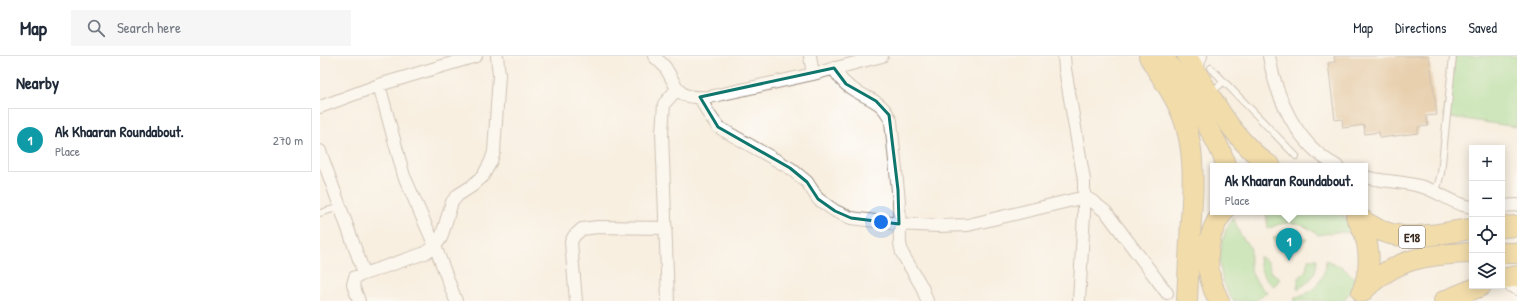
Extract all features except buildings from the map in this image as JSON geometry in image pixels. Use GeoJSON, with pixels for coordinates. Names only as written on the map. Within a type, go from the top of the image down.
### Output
{"type":"FeatureCollection","features":[{"type":"Feature","properties":{"kind":"highway"},"geometry":{"type":"LineString","coordinates":[[1149,56],[1177,104],[1186,125],[1189,139],[1193,183],[1187,301]]}},
{"type":"Feature","properties":{"kind":"highway"},"geometry":{"type":"LineString","coordinates":[[1216,298],[1208,273],[1208,252],[1212,232],[1221,215]]}},
{"type":"Feature","properties":{"kind":"highway"},"geometry":{"type":"LineString","coordinates":[[1356,215],[1365,234],[1369,253],[1368,272],[1360,296]]}},
{"type":"Feature","properties":{"kind":"highway","name":"E18"},"geometry":{"type":"LineString","coordinates":[[1356,215],[1378,231],[1405,237],[1469,229]]}},
{"type":"Feature","properties":{"kind":"highway"},"geometry":{"type":"LineString","coordinates":[[1505,227],[1517,226]]}},
{"type":"Feature","properties":{"kind":"highway","name":"E18"},"geometry":{"type":"LineString","coordinates":[[1360,296],[1382,274],[1408,261],[1438,254],[1469,253]]}},
{"type":"Feature","properties":{"kind":"highway"},"geometry":{"type":"LineString","coordinates":[[1505,253],[1517,253]]}},
{"type":"Feature","properties":{"kind":"highway"},"geometry":{"type":"LineString","coordinates":[[1444,301],[1474,289]]}},
{"type":"Feature","properties":{"kind":"main road"},"geometry":{"type":"LineString","coordinates":[[1163,56],[1182,83],[1214,136],[1225,163]]}},
{"type":"Feature","properties":{"kind":"main road"},"geometry":{"type":"LineString","coordinates":[[1187,56],[1203,65],[1210,94],[1239,137],[1252,152],[1267,163]]}},
{"type":"Feature","properties":{"kind":"street"},"geometry":{"type":"LineString","coordinates":[[320,107],[380,86],[476,56]]}},
{"type":"Feature","properties":{"kind":"street"},"geometry":{"type":"LineString","coordinates":[[359,301],[353,282],[355,277],[425,253],[435,246],[441,238],[452,202],[458,195],[478,182],[488,169],[494,152],[499,75],[497,56]]}},
{"type":"Feature","properties":{"kind":"street"},"geometry":{"type":"LineString","coordinates":[[654,56],[666,61],[676,90],[683,95],[700,97],[813,74],[882,56]]}},
{"type":"Feature","properties":{"kind":"street"},"geometry":{"type":"LineString","coordinates":[[810,56],[813,74]]}},
{"type":"Feature","properties":{"kind":"street"},"geometry":{"type":"LineString","coordinates":[[1059,56],[1065,69]]}},
{"type":"Feature","properties":{"kind":"street"},"geometry":{"type":"LineString","coordinates":[[1064,56],[1082,163],[1085,197],[1079,301]]}},
{"type":"Feature","properties":{"kind":"street"},"geometry":{"type":"LineString","coordinates":[[1269,56],[1276,87],[1291,119],[1313,147],[1323,157],[1333,163]]}},
{"type":"Feature","properties":{"kind":"street"},"geometry":{"type":"LineString","coordinates":[[834,68],[846,84],[876,101],[888,115],[892,128],[898,190],[899,237],[902,253],[918,278],[927,301]]}},
{"type":"Feature","properties":{"kind":"street"},"geometry":{"type":"LineString","coordinates":[[380,86],[404,176],[435,246],[456,301]]}},
{"type":"Feature","properties":{"kind":"street"},"geometry":{"type":"LineString","coordinates":[[668,301],[662,132],[664,104],[676,90]]}},
{"type":"Feature","properties":{"kind":"street"},"geometry":{"type":"LineString","coordinates":[[700,97],[718,127],[790,168],[807,182],[818,199],[835,211],[851,218],[899,224],[938,226],[968,225],[1085,197],[1106,212],[1167,293]]}},
{"type":"Feature","properties":{"kind":"street"},"geometry":{"type":"LineString","coordinates":[[320,151],[364,273]]}},
{"type":"Feature","properties":{"kind":"street"},"geometry":{"type":"LineString","coordinates":[[1368,177],[1414,185],[1436,192],[1460,204],[1469,206]]}},
{"type":"Feature","properties":{"kind":"street"},"geometry":{"type":"LineString","coordinates":[[1505,206],[1517,206]]}},
{"type":"Feature","properties":{"kind":"street"},"geometry":{"type":"LineString","coordinates":[[576,301],[571,242],[574,236],[582,229],[598,227],[666,228]]}},
{"type":"Feature","properties":{"kind":"lane"},"geometry":{"type":"LineString","coordinates":[[1436,192],[1442,174],[1453,56]]}},
{"type":"Feature","properties":{"kind":"lane"},"geometry":{"type":"LineString","coordinates":[[1203,65],[1224,81],[1296,156]]}},
{"type":"Feature","properties":{"kind":"lane"},"geometry":{"type":"LineString","coordinates":[[1210,94],[1224,81]]}},
{"type":"Feature","properties":{"kind":"lane"},"geometry":{"type":"LineString","coordinates":[[320,213],[340,207]]}},
{"type":"Feature","properties":{"kind":"highlighted area"},"geometry":{"type":"Polygon","coordinates":[[[834,68],[846,84],[876,101],[889,115],[898,190],[899,224],[851,218],[835,211],[818,199],[807,182],[790,168],[718,127],[700,97],[834,68]]]}},
{"type":"Feature","properties":{"kind":"green space"},"geometry":{"type":"Polygon","coordinates":[[[1455,56],[1517,56],[1517,127],[1444,116],[1455,56]]]}},
{"type":"Feature","properties":{"kind":"green space"},"geometry":{"type":"Polygon","coordinates":[[[1266,215],[1342,215],[1350,224],[1354,233],[1336,232],[1318,235],[1306,227],[1294,223],[1281,224],[1268,229],[1266,215]]]}},
{"type":"Feature","properties":{"kind":"green space"},"geometry":{"type":"Polygon","coordinates":[[[1233,217],[1240,234],[1251,249],[1250,262],[1252,274],[1258,284],[1267,292],[1255,301],[1233,301],[1223,280],[1220,259],[1221,248],[1227,227],[1233,217]]]}},
{"type":"Feature","properties":{"kind":"green space"},"geometry":{"type":"Polygon","coordinates":[[[1293,233],[1307,239],[1298,243],[1285,242],[1278,245],[1273,238],[1282,234],[1293,233]]]}},
{"type":"Feature","properties":{"kind":"green space"},"geometry":{"type":"Polygon","coordinates":[[[1259,256],[1268,262],[1271,272],[1280,279],[1274,286],[1262,273],[1259,256]]]}},
{"type":"Feature","properties":{"kind":"green space"},"geometry":{"type":"Polygon","coordinates":[[[1308,259],[1317,259],[1316,269],[1309,281],[1297,289],[1299,278],[1306,270],[1308,259]]]}},
{"type":"Feature","properties":{"kind":"green space"},"geometry":{"type":"Polygon","coordinates":[[[1326,260],[1342,267],[1355,278],[1353,287],[1344,301],[1294,301],[1295,298],[1308,293],[1317,285],[1323,274],[1326,260]]]}},
{"type":"Feature","properties":{"kind":"place","name":"Ak Khaaran Roundabout."},"geometry":{"type":"Point","coordinates":[1289,261]}}]}
